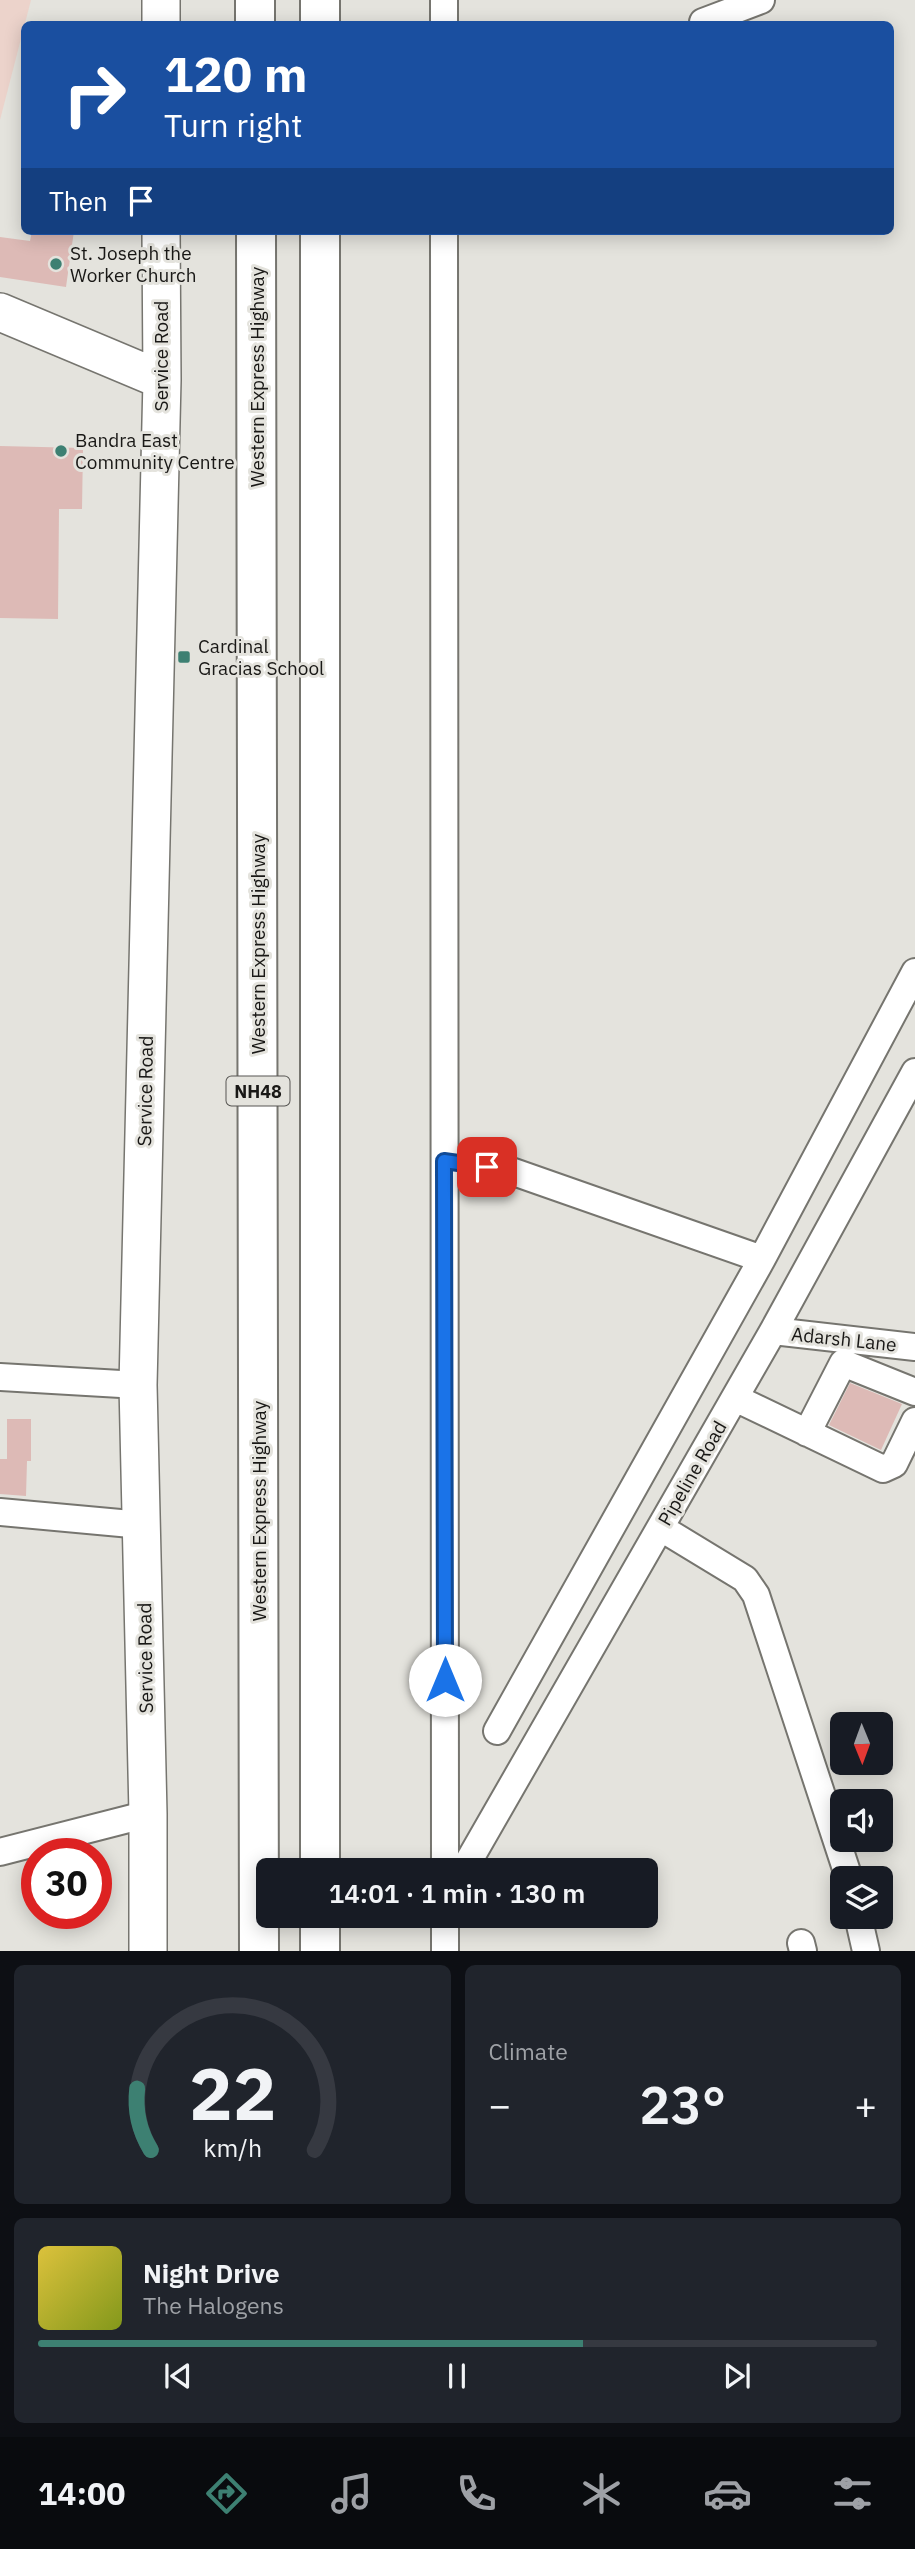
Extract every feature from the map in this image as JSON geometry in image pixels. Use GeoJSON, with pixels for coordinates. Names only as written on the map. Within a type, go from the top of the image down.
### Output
{"type":"FeatureCollection","features":[{"type":"Feature","properties":{"kind":"highway"},"geometry":{"type":"LineString","coordinates":[[255,0],[255,21]]}},
{"type":"Feature","properties":{"kind":"highway"},"geometry":{"type":"LineString","coordinates":[[320,0],[320,21]]}},
{"type":"Feature","properties":{"kind":"highway","name":"Western Express Highway"},"geometry":{"type":"LineString","coordinates":[[256,235],[259,1951]]}},
{"type":"Feature","properties":{"kind":"highway"},"geometry":{"type":"LineString","coordinates":[[320,235],[320,1858]]}},
{"type":"Feature","properties":{"kind":"highway"},"geometry":{"type":"LineString","coordinates":[[320,1928],[320,1951]]}},
{"type":"Feature","properties":{"kind":"street"},"geometry":{"type":"LineString","coordinates":[[161,0],[161,21]]}},
{"type":"Feature","properties":{"kind":"street"},"geometry":{"type":"LineString","coordinates":[[444,0],[444,21]]}},
{"type":"Feature","properties":{"kind":"street"},"geometry":{"type":"LineString","coordinates":[[706,21],[761,0]]}},
{"type":"Feature","properties":{"kind":"street","name":"Service Road"},"geometry":{"type":"LineString","coordinates":[[148,1951],[148,1814],[138,1385],[162,380],[161,235]]}},
{"type":"Feature","properties":{"kind":"street"},"geometry":{"type":"LineString","coordinates":[[444,235],[445,1858]]}},
{"type":"Feature","properties":{"kind":"street"},"geometry":{"type":"LineString","coordinates":[[0,312],[162,380]]}},
{"type":"Feature","properties":{"kind":"street"},"geometry":{"type":"LineString","coordinates":[[497,1731],[762,1259],[915,972]]}},
{"type":"Feature","properties":{"kind":"street","name":"Pipeline Road"},"geometry":{"type":"LineString","coordinates":[[471,1858],[774,1331],[915,1072]]}},
{"type":"Feature","properties":{"kind":"street"},"geometry":{"type":"LineString","coordinates":[[444,1161],[508,1170],[762,1259]]}},
{"type":"Feature","properties":{"kind":"street","name":"Adarsh Lane"},"geometry":{"type":"LineString","coordinates":[[774,1331],[915,1347]]}},
{"type":"Feature","properties":{"kind":"street"},"geometry":{"type":"LineString","coordinates":[[807,1433],[839,1366],[843,1363],[912,1390],[915,1360]]}},
{"type":"Feature","properties":{"kind":"street"},"geometry":{"type":"LineString","coordinates":[[0,1377],[138,1385]]}},
{"type":"Feature","properties":{"kind":"street"},"geometry":{"type":"LineString","coordinates":[[735,1398],[883,1469],[894,1464],[915,1421]]}},
{"type":"Feature","properties":{"kind":"street"},"geometry":{"type":"LineString","coordinates":[[0,1512],[142,1525]]}},
{"type":"Feature","properties":{"kind":"street"},"geometry":{"type":"LineString","coordinates":[[661,1528],[745,1579],[756,1595],[845,1866]]}},
{"type":"Feature","properties":{"kind":"street"},"geometry":{"type":"LineString","coordinates":[[0,1853],[148,1814]]}},
{"type":"Feature","properties":{"kind":"street"},"geometry":{"type":"LineString","coordinates":[[445,1928],[445,1951]]}},
{"type":"Feature","properties":{"kind":"street"},"geometry":{"type":"LineString","coordinates":[[861,1929],[866,1951]]}},
{"type":"Feature","properties":{"kind":"shaded area"},"geometry":{"type":"Polygon","coordinates":[[[0,0],[31,0],[26,21],[21,21],[21,39],[0,120],[0,0]]]}},
{"type":"Feature","properties":{"kind":"building"},"geometry":{"type":"Polygon","coordinates":[[[31,235],[73,235],[66,287],[0,277],[0,237],[30,241],[31,235]]]}},
{"type":"Feature","properties":{"kind":"building"},"geometry":{"type":"Polygon","coordinates":[[[0,446],[83,448],[82,509],[59,509],[58,619],[0,618],[0,446]]]}},
{"type":"Feature","properties":{"kind":"building"},"geometry":{"type":"Polygon","coordinates":[[[850,1383],[902,1404],[881,1450],[829,1425],[850,1383]]]}},
{"type":"Feature","properties":{"kind":"building"},"geometry":{"type":"Polygon","coordinates":[[[7,1419],[31,1419],[31,1461],[27,1461],[26,1496],[0,1494],[0,1459],[7,1459],[7,1419]]]}},
{"type":"Feature","properties":{"kind":"place","name":"St. Joseph the Worker Church"},"geometry":{"type":"Point","coordinates":[56,264]}},
{"type":"Feature","properties":{"kind":"place","name":"Bandra East Community Centre"},"geometry":{"type":"Point","coordinates":[61,451]}},
{"type":"Feature","properties":{"kind":"place","name":"Cardinal Gracias School"},"geometry":{"type":"Point","coordinates":[184,657]}},
{"type":"Feature","properties":{"kind":"route"},"geometry":{"type":"LineString","coordinates":[[445,1680],[444,1161],[487,1167]]}}]}
